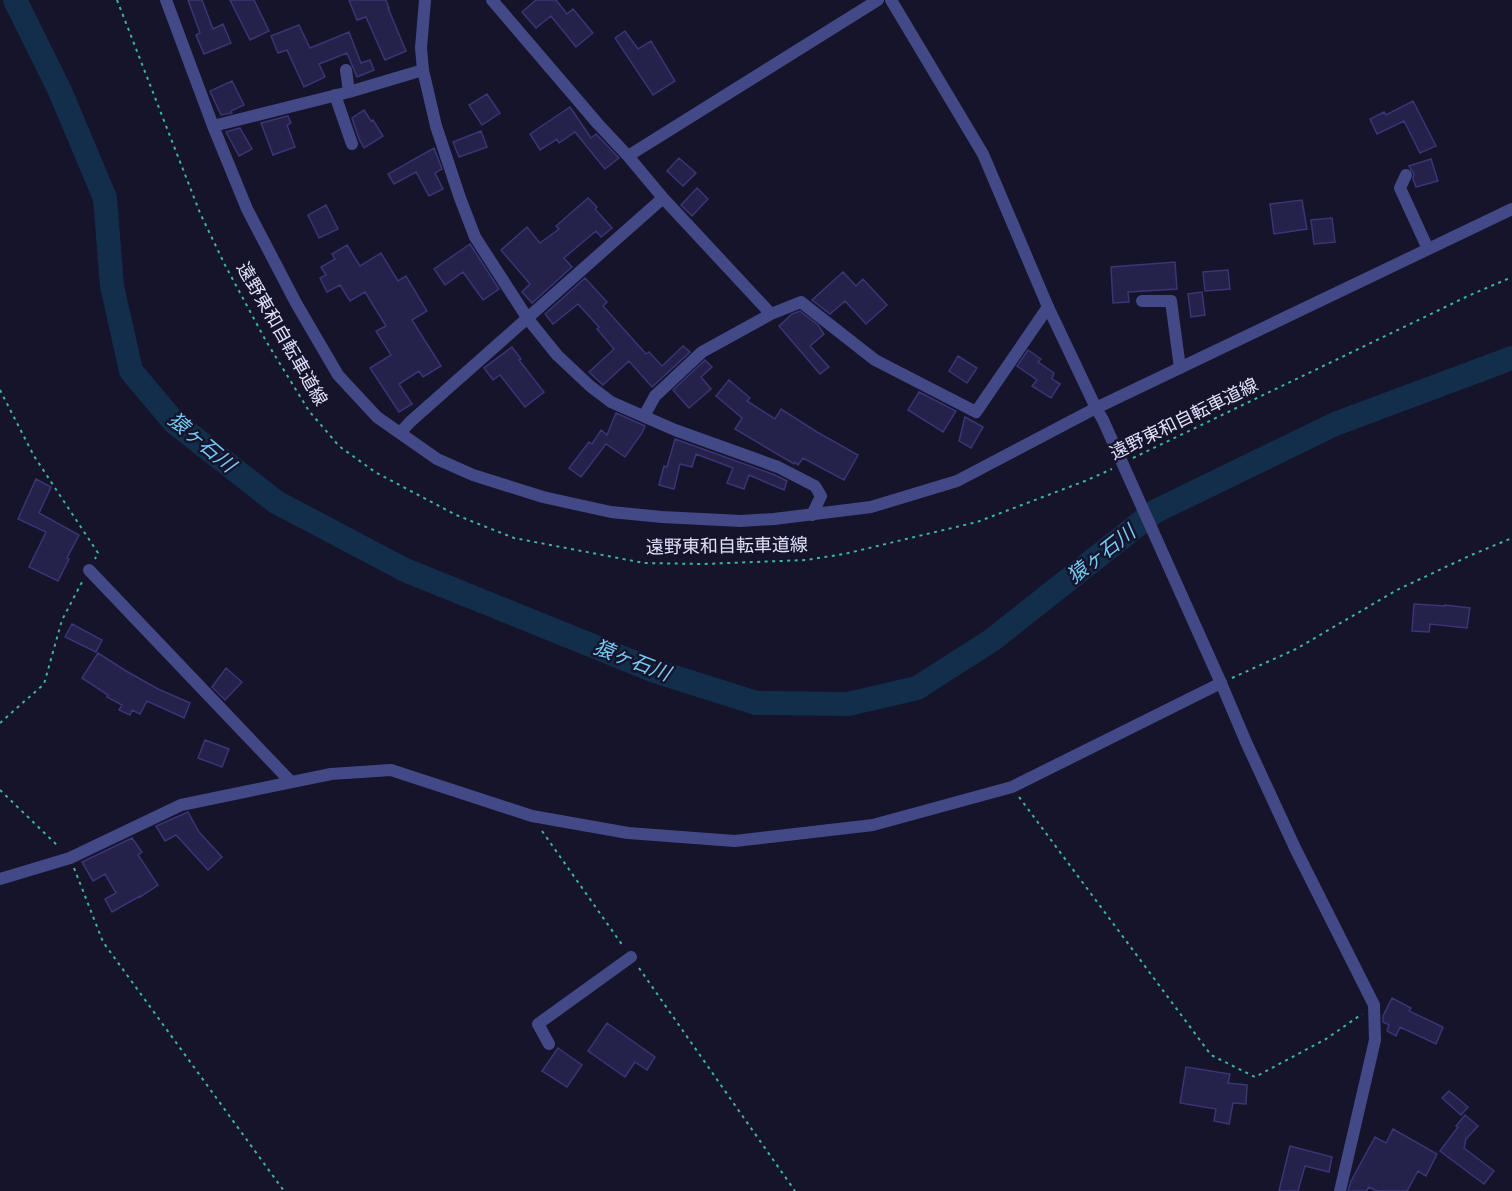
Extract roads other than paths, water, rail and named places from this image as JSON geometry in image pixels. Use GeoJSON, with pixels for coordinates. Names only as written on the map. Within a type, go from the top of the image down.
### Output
{"type":"FeatureCollection","features":[{"type":"Feature","properties":{"kind":"street"},"geometry":{"type":"LineString","coordinates":[[166,0],[247,209],[296,303],[338,375],[377,417],[437,459],[472,475],[543,497],[611,512],[662,517],[774,519],[871,507],[957,482],[1096,408],[1512,209]]}},
{"type":"Feature","properties":{"kind":"street"},"geometry":{"type":"LineString","coordinates":[[425,0],[421,48],[423,70],[436,126],[475,237],[528,319],[557,354],[590,386],[611,402],[675,430],[778,468],[815,486],[821,496],[812,515]]}},
{"type":"Feature","properties":{"kind":"street"},"geometry":{"type":"LineString","coordinates":[[492,0],[663,198],[771,314]]}},
{"type":"Feature","properties":{"kind":"street"},"geometry":{"type":"LineString","coordinates":[[628,156],[878,0]]}},
{"type":"Feature","properties":{"kind":"street"},"geometry":{"type":"LineString","coordinates":[[891,0],[984,154],[1048,307],[1103,420],[1246,742],[1295,848],[1374,1005],[1375,1040],[1340,1191]]}},
{"type":"Feature","properties":{"kind":"street"},"geometry":{"type":"LineString","coordinates":[[346,70],[349,92]]}},
{"type":"Feature","properties":{"kind":"street"},"geometry":{"type":"LineString","coordinates":[[213,126],[349,92],[423,70]]}},
{"type":"Feature","properties":{"kind":"street"},"geometry":{"type":"LineString","coordinates":[[335,95],[352,144]]}},
{"type":"Feature","properties":{"kind":"street"},"geometry":{"type":"LineString","coordinates":[[1406,175],[1400,188],[1428,249]]}},
{"type":"Feature","properties":{"kind":"street"},"geometry":{"type":"LineString","coordinates":[[400,433],[663,198]]}},
{"type":"Feature","properties":{"kind":"street"},"geometry":{"type":"LineString","coordinates":[[1142,301],[1171,301],[1180,368]]}},
{"type":"Feature","properties":{"kind":"street"},"geometry":{"type":"LineString","coordinates":[[644,416],[655,396],[702,352],[771,314],[801,302],[875,360],[976,412],[1048,307]]}},
{"type":"Feature","properties":{"kind":"street"},"geometry":{"type":"LineString","coordinates":[[89,570],[291,782]]}},
{"type":"Feature","properties":{"kind":"street"},"geometry":{"type":"LineString","coordinates":[[0,879],[70,858],[181,805],[331,774],[391,770],[532,816],[628,833],[735,841],[873,825],[1012,787],[1221,683]]}},
{"type":"Feature","properties":{"kind":"street"},"geometry":{"type":"LineString","coordinates":[[549,1044],[538,1024],[631,957]]}},
{"type":"Feature","properties":{"kind":"waterway","name":"猿ヶ石川"},"geometry":{"type":"LineString","coordinates":[[15,0],[60,91],[105,198],[112,286],[131,371],[174,422],[276,502],[405,570],[655,671],[756,703],[848,704],[917,688],[992,640],[1154,512],[1335,424],[1512,358]]}}]}
